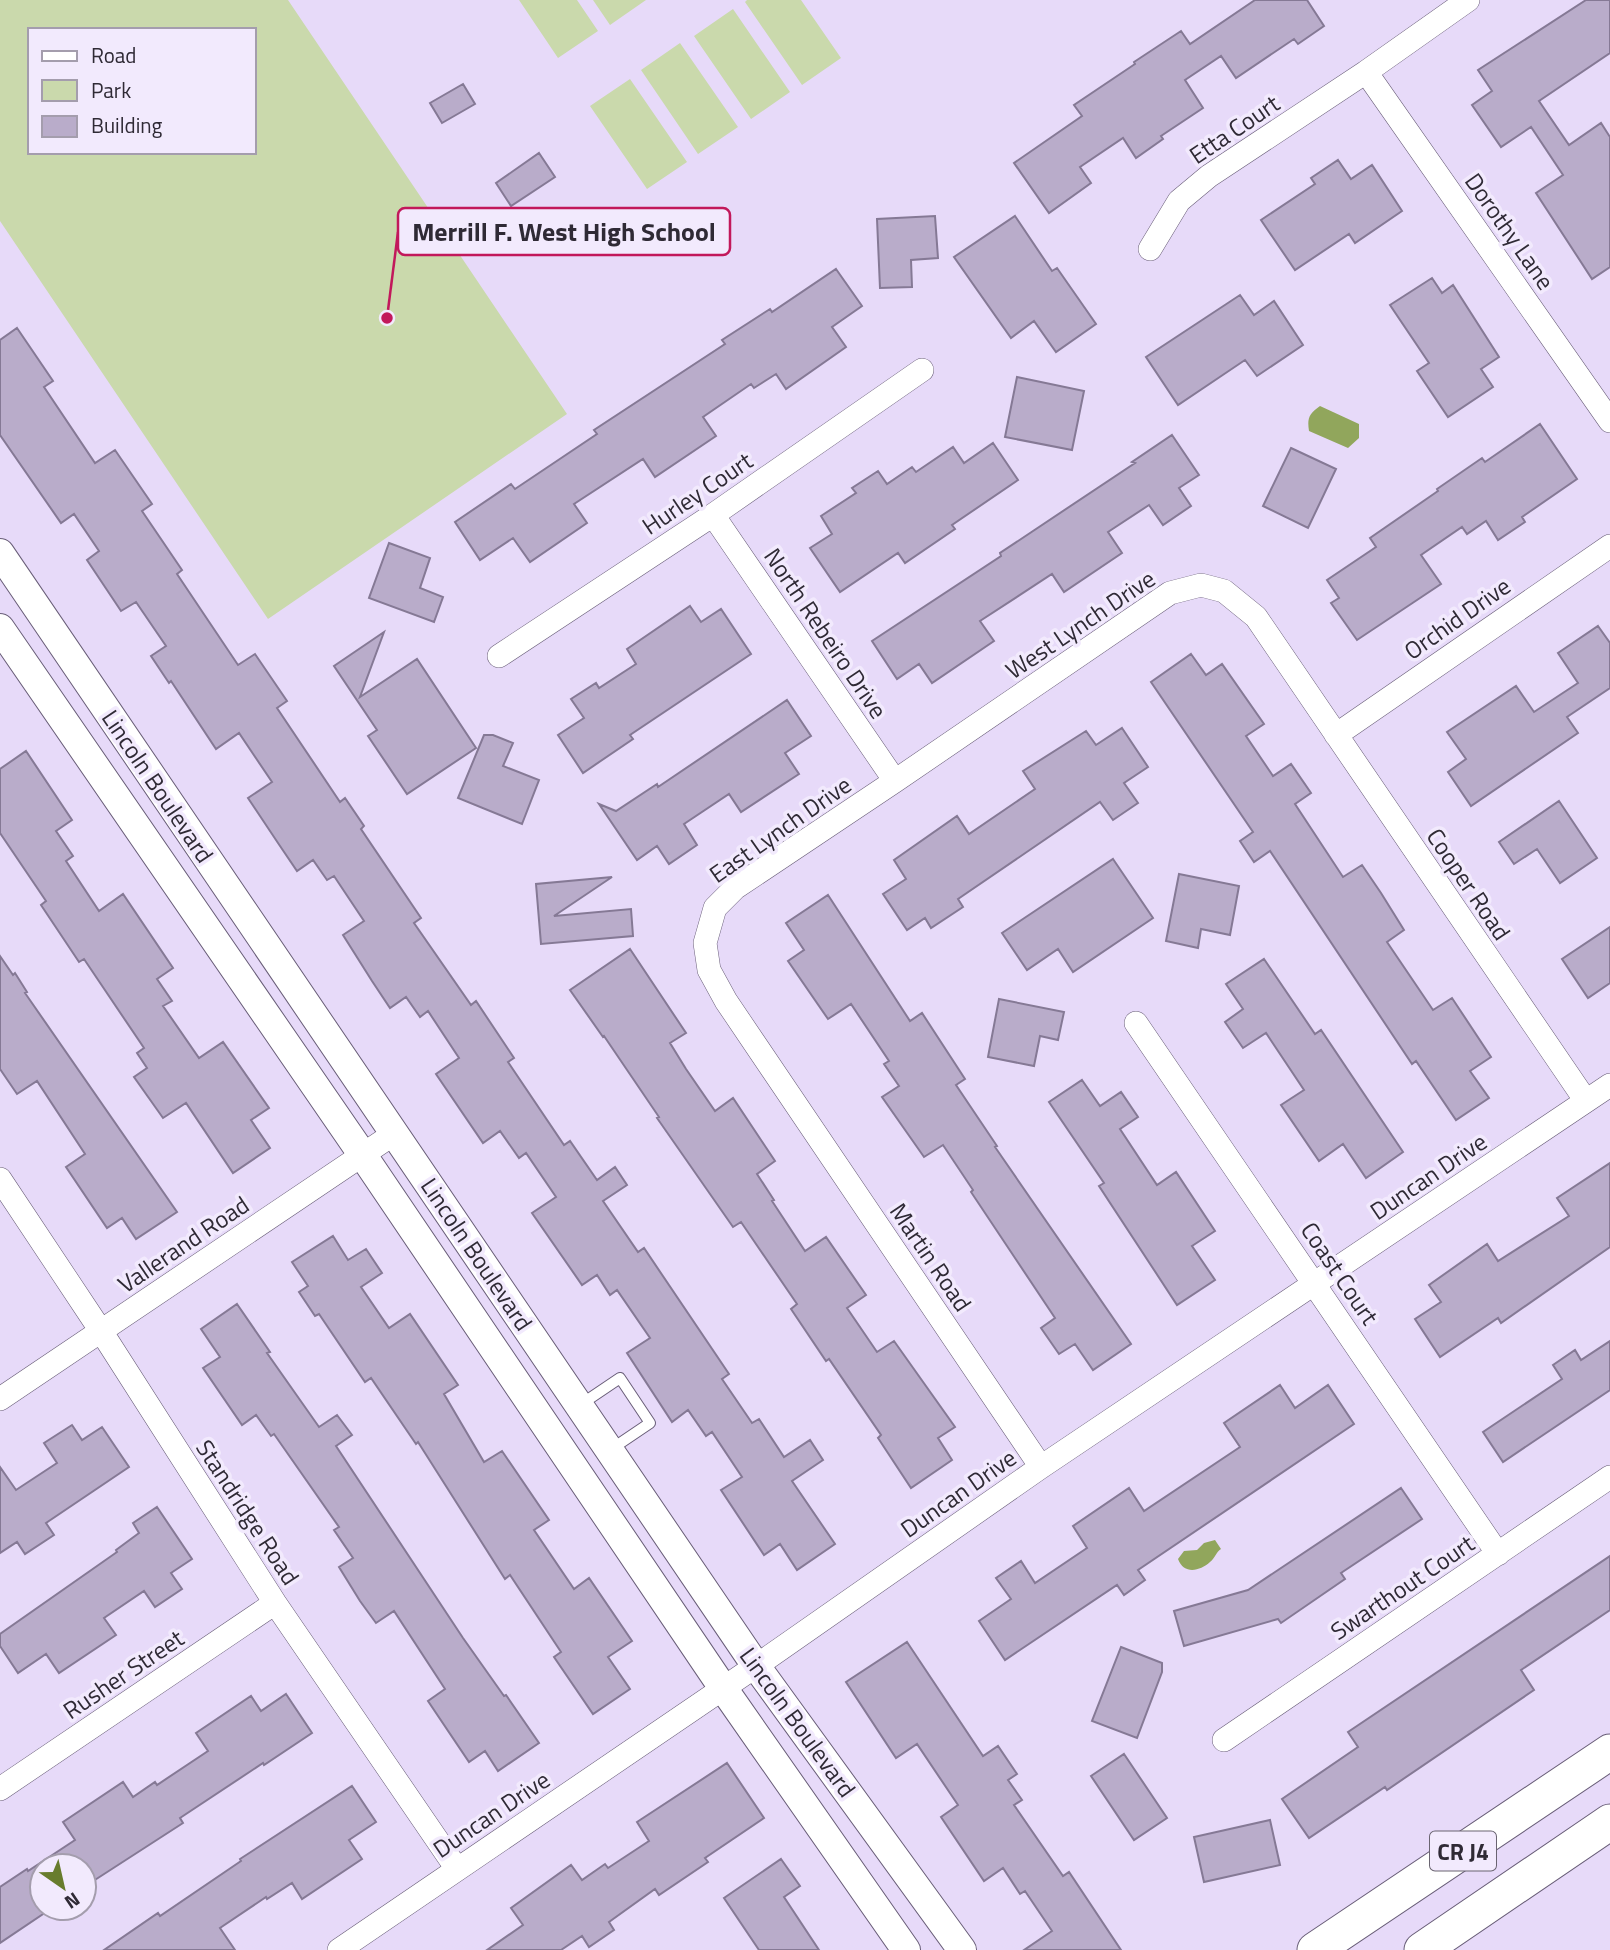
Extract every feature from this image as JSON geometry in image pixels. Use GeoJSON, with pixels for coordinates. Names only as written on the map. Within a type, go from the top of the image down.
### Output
{"type":"FeatureCollection","features":[{"type":"Feature","properties":{"kind":"main road","name":"CR J4"},"geometry":{"type":"LineString","coordinates":[[1315,1950],[1610,1752]]}},
{"type":"Feature","properties":{"kind":"main road","name":"CR J4"},"geometry":{"type":"LineString","coordinates":[[1422,1950],[1610,1822]]}},
{"type":"Feature","properties":{"kind":"street","name":"Etta Court"},"geometry":{"type":"LineString","coordinates":[[1150,249],[1179,201],[1209,176],[1366,72],[1468,0]]}},
{"type":"Feature","properties":{"kind":"street","name":"Dorothy Lane"},"geometry":{"type":"LineString","coordinates":[[1366,72],[1610,421]]}},
{"type":"Feature","properties":{"kind":"street","name":"Hurley Court"},"geometry":{"type":"LineString","coordinates":[[499,656],[713,514],[922,370]]}},
{"type":"Feature","properties":{"kind":"street","name":"North Rebeiro Drive"},"geometry":{"type":"LineString","coordinates":[[713,514],[895,781]]}},
{"type":"Feature","properties":{"kind":"street","name":"Orchid Drive"},"geometry":{"type":"LineString","coordinates":[[1336,735],[1610,546]]}},
{"type":"Feature","properties":{"kind":"street","name":"Lincoln Boulevard"},"geometry":{"type":"LineString","coordinates":[[0,553],[756,1666],[962,1950]]}},
{"type":"Feature","properties":{"kind":"street","name":"West Lynch Drive"},"geometry":{"type":"LineString","coordinates":[[895,781],[1170,593],[1201,585],[1224,591],[1256,617],[1309,695]]}},
{"type":"Feature","properties":{"kind":"street","name":"Lincoln Boulevard"},"geometry":{"type":"LineString","coordinates":[[0,628],[362,1154],[723,1688],[906,1950]]}},
{"type":"Feature","properties":{"kind":"street","name":"Cooper Road"},"geometry":{"type":"LineString","coordinates":[[1309,695],[1586,1101]]}},
{"type":"Feature","properties":{"kind":"street","name":"East Lynch Drive"},"geometry":{"type":"LineString","coordinates":[[778,1078],[726,1001],[709,970],[705,943],[715,908],[735,888],[895,781]]}},
{"type":"Feature","properties":{"kind":"street","name":"Coast Court"},"geometry":{"type":"LineString","coordinates":[[1136,1023],[1498,1554]]}},
{"type":"Feature","properties":{"kind":"street","name":"Martin Road"},"geometry":{"type":"LineString","coordinates":[[778,1078],[1041,1466]]}},
{"type":"Feature","properties":{"kind":"street","name":"Duncan Drive"},"geometry":{"type":"LineString","coordinates":[[339,1950],[756,1666],[1041,1466],[1610,1085]]}},
{"type":"Feature","properties":{"kind":"street","name":"Vallerand Road"},"geometry":{"type":"LineString","coordinates":[[0,1399],[395,1133]]}},
{"type":"Feature","properties":{"kind":"street","name":"Standridge Road"},"geometry":{"type":"LineString","coordinates":[[0,1179],[275,1603],[457,1870]]}},
{"type":"Feature","properties":{"kind":"street","name":"Swarthout Court"},"geometry":{"type":"LineString","coordinates":[[1224,1740],[1610,1477]]}},
{"type":"Feature","properties":{"kind":"street","name":"Rusher Street"},"geometry":{"type":"LineString","coordinates":[[0,1789],[275,1603]]}},
{"type":"Feature","properties":{"kind":"lane"},"geometry":{"type":"LineString","coordinates":[[580,1405],[620,1378],[650,1423],[610,1450]]}},
{"type":"Feature","properties":{"kind":"green space"},"geometry":{"type":"Polygon","coordinates":[[[0,0],[288,0],[567,414],[268,619],[0,221],[0,0]]]}},
{"type":"Feature","properties":{"kind":"green space"},"geometry":{"type":"Polygon","coordinates":[[[519,0],[577,0],[598,31],[558,58],[519,0]]]}},
{"type":"Feature","properties":{"kind":"green space"},"geometry":{"type":"Polygon","coordinates":[[[593,0],[646,0],[610,25],[593,0]]]}},
{"type":"Feature","properties":{"kind":"green space"},"geometry":{"type":"Polygon","coordinates":[[[801,0],[841,58],[802,85],[745,2],[801,0]]]}},
{"type":"Feature","properties":{"kind":"green space"},"geometry":{"type":"Polygon","coordinates":[[[733,9],[790,92],[751,119],[694,36],[733,9]]]}},
{"type":"Feature","properties":{"kind":"green space"},"geometry":{"type":"Polygon","coordinates":[[[680,43],[738,127],[698,154],[641,70],[680,43]]]}},
{"type":"Feature","properties":{"kind":"green space"},"geometry":{"type":"Polygon","coordinates":[[[630,79],[687,162],[647,189],[590,106],[630,79]]]}},
{"type":"Feature","properties":{"kind":"shaded area"},"geometry":{"type":"Polygon","coordinates":[[[1320,406],[1359,424],[1359,438],[1348,448],[1309,431],[1310,417],[1320,406]]]}},
{"type":"Feature","properties":{"kind":"shaded area"},"geometry":{"type":"Polygon","coordinates":[[[1215,1540],[1221,1549],[1206,1565],[1192,1570],[1181,1564],[1178,1559],[1184,1551],[1197,1550],[1204,1543],[1215,1540]]]}},
{"type":"Feature","properties":{"kind":"building"},"geometry":{"type":"Polygon","coordinates":[[[1255,0],[1307,0],[1324,26],[1298,44],[1294,39],[1236,78],[1221,56],[1185,80],[1203,108],[1161,136],[1163,139],[1136,158],[1123,138],[1080,167],[1091,183],[1049,213],[1014,163],[1082,116],[1074,105],[1135,64],[1134,62],[1181,31],[1190,44],[1255,0]]]}},
{"type":"Feature","properties":{"kind":"building"},"geometry":{"type":"Polygon","coordinates":[[[1586,0],[1610,0],[1610,53],[1539,101],[1569,145],[1601,123],[1610,137],[1610,267],[1592,279],[1536,193],[1563,175],[1531,127],[1501,147],[1472,105],[1492,91],[1478,70],[1586,0]]]}},
{"type":"Feature","properties":{"kind":"building"},"geometry":{"type":"Polygon","coordinates":[[[463,84],[475,104],[442,123],[430,103],[463,84]]]}},
{"type":"Feature","properties":{"kind":"building"},"geometry":{"type":"Polygon","coordinates":[[[539,153],[555,177],[511,206],[496,183],[539,153]]]}},
{"type":"Feature","properties":{"kind":"building"},"geometry":{"type":"Polygon","coordinates":[[[1338,160],[1351,179],[1372,165],[1402,211],[1355,243],[1349,234],[1295,270],[1261,220],[1315,184],[1311,178],[1338,160]]]}},
{"type":"Feature","properties":{"kind":"building"},"geometry":{"type":"Polygon","coordinates":[[[935,216],[938,258],[911,260],[912,287],[880,288],[877,219],[935,216]]]}},
{"type":"Feature","properties":{"kind":"building"},"geometry":{"type":"Polygon","coordinates":[[[1015,216],[1052,271],[1057,268],[1096,324],[1056,352],[1034,321],[1011,338],[954,257],[1015,216]]]}},
{"type":"Feature","properties":{"kind":"building"},"geometry":{"type":"Polygon","coordinates":[[[836,269],[862,306],[832,327],[846,347],[786,389],[776,374],[754,388],[751,384],[703,417],[716,436],[655,477],[643,459],[574,504],[587,523],[530,562],[513,538],[480,560],[455,522],[511,484],[515,489],[597,434],[594,430],[725,344],[722,340],[770,309],[772,312],[836,269]]]}},
{"type":"Feature","properties":{"kind":"building"},"geometry":{"type":"Polygon","coordinates":[[[1432,278],[1442,293],[1453,285],[1499,357],[1481,369],[1493,387],[1448,417],[1417,371],[1429,363],[1390,305],[1432,278]]]}},
{"type":"Feature","properties":{"kind":"building"},"geometry":{"type":"Polygon","coordinates":[[[1240,295],[1254,315],[1274,301],[1303,345],[1257,376],[1245,360],[1178,405],[1146,357],[1240,295]]]}},
{"type":"Feature","properties":{"kind":"building"},"geometry":{"type":"Polygon","coordinates":[[[17,328],[53,381],[44,387],[95,463],[115,450],[152,504],[142,511],[182,570],[177,574],[238,665],[255,654],[287,701],[277,708],[340,802],[345,798],[364,826],[361,829],[421,918],[414,923],[471,1005],[476,1001],[514,1058],[508,1062],[564,1145],[570,1141],[597,1180],[615,1167],[627,1185],[603,1201],[638,1252],[644,1248],[729,1374],[722,1379],[752,1423],[759,1419],[784,1457],[810,1440],[823,1460],[792,1481],[835,1544],[797,1570],[780,1544],[764,1555],[721,1490],[742,1477],[712,1432],[706,1436],[688,1410],[672,1422],[627,1353],[650,1338],[617,1290],[610,1295],[597,1275],[582,1285],[532,1213],[556,1197],[526,1153],[519,1158],[500,1131],[483,1143],[436,1074],[459,1058],[428,1011],[420,1017],[406,997],[390,1008],[343,935],[364,921],[334,876],[327,880],[313,860],[297,871],[248,798],[272,782],[239,733],[216,749],[151,656],[166,646],[136,602],[121,611],[87,560],[99,551],[74,514],[61,523],[0,435],[0,340],[17,328]]]}},
{"type":"Feature","properties":{"kind":"building"},"geometry":{"type":"Polygon","coordinates":[[[1017,377],[1084,391],[1072,450],[1005,437],[1017,377]]]}},
{"type":"Feature","properties":{"kind":"building"},"geometry":{"type":"Polygon","coordinates":[[[1540,424],[1577,479],[1522,517],[1525,522],[1498,540],[1486,521],[1467,534],[1462,527],[1421,555],[1441,584],[1357,640],[1331,603],[1339,598],[1327,580],[1376,547],[1370,538],[1482,458],[1485,462],[1540,424]]]}},
{"type":"Feature","properties":{"kind":"building"},"geometry":{"type":"Polygon","coordinates":[[[1172,435],[1199,475],[1179,488],[1191,506],[1163,525],[1149,505],[1108,532],[1122,553],[1064,592],[1052,574],[980,621],[994,641],[932,683],[919,664],[897,679],[872,641],[1001,556],[1000,553],[1135,463],[1132,462],[1172,435]]]}},
{"type":"Feature","properties":{"kind":"building"},"geometry":{"type":"Polygon","coordinates":[[[993,443],[1018,480],[952,525],[955,529],[905,563],[898,553],[840,592],[810,548],[832,534],[821,516],[856,493],[852,488],[878,471],[887,484],[912,467],[916,472],[953,447],[964,463],[993,443]]]}},
{"type":"Feature","properties":{"kind":"building"},"geometry":{"type":"Polygon","coordinates":[[[1291,448],[1336,469],[1308,528],[1263,506],[1291,448]]]}},
{"type":"Feature","properties":{"kind":"building"},"geometry":{"type":"Polygon","coordinates":[[[389,543],[430,558],[420,588],[443,597],[434,622],[369,598],[389,543]]]}},
{"type":"Feature","properties":{"kind":"building"},"geometry":{"type":"Polygon","coordinates":[[[690,606],[701,622],[721,609],[751,654],[630,735],[633,739],[583,773],[558,735],[584,718],[571,699],[596,683],[599,688],[636,664],[627,649],[690,606]]]}},
{"type":"Feature","properties":{"kind":"building"},"geometry":{"type":"Polygon","coordinates":[[[1598,626],[1610,643],[1610,688],[1567,717],[1578,733],[1471,806],[1448,772],[1466,759],[1447,732],[1516,686],[1534,712],[1578,683],[1558,653],[1598,626]]]}},
{"type":"Feature","properties":{"kind":"building"},"geometry":{"type":"Polygon","coordinates":[[[384,632],[360,697],[417,659],[476,748],[407,794],[368,736],[377,730],[334,666],[384,632]]]}},
{"type":"Feature","properties":{"kind":"building"},"geometry":{"type":"Polygon","coordinates":[[[1191,654],[1206,675],[1222,664],[1264,724],[1246,736],[1273,776],[1291,764],[1311,793],[1295,804],[1343,877],[1362,865],[1404,930],[1387,942],[1433,1010],[1452,998],[1491,1057],[1470,1071],[1489,1098],[1456,1120],[1416,1061],[1412,1064],[1270,851],[1254,862],[1240,841],[1253,832],[1151,682],[1191,654]]]}},
{"type":"Feature","properties":{"kind":"building"},"geometry":{"type":"Polygon","coordinates":[[[787,700],[811,736],[785,753],[799,774],[741,812],[729,794],[684,824],[697,845],[669,864],[657,846],[637,860],[599,804],[616,811],[657,784],[658,787],[787,700]]]}},
{"type":"Feature","properties":{"kind":"building"},"geometry":{"type":"Polygon","coordinates":[[[1122,728],[1148,767],[1124,783],[1138,803],[1113,820],[1100,802],[958,899],[963,907],[931,928],[925,918],[907,930],[883,894],[906,879],[894,860],[957,816],[969,834],[1035,789],[1023,771],[1086,731],[1096,745],[1122,728]]]}},
{"type":"Feature","properties":{"kind":"building"},"geometry":{"type":"Polygon","coordinates":[[[484,735],[493,735],[513,743],[503,766],[539,780],[522,824],[458,798],[484,735]]]}},
{"type":"Feature","properties":{"kind":"building"},"geometry":{"type":"Polygon","coordinates":[[[26,751],[72,820],[56,831],[73,856],[66,861],[99,911],[123,894],[173,968],[157,979],[172,1001],[163,1006],[199,1058],[223,1042],[269,1108],[251,1120],[270,1148],[233,1173],[186,1103],[163,1118],[134,1077],[147,1068],[137,1053],[144,1048],[84,959],[79,962],[41,905],[46,901],[0,833],[0,769],[26,751]]]}},
{"type":"Feature","properties":{"kind":"building"},"geometry":{"type":"Polygon","coordinates":[[[1559,801],[1597,858],[1560,883],[1537,849],[1514,864],[1499,842],[1559,801]]]}},
{"type":"Feature","properties":{"kind":"building"},"geometry":{"type":"Polygon","coordinates":[[[1113,859],[1153,918],[1073,972],[1058,949],[1027,970],[1002,933],[1113,859]]]}},
{"type":"Feature","properties":{"kind":"building"},"geometry":{"type":"Polygon","coordinates":[[[1179,874],[1239,886],[1230,935],[1201,929],[1198,948],[1166,941],[1179,874]]]}},
{"type":"Feature","properties":{"kind":"building"},"geometry":{"type":"Polygon","coordinates":[[[612,877],[554,916],[631,909],[633,936],[541,944],[536,884],[612,877]]]}},
{"type":"Feature","properties":{"kind":"building"},"geometry":{"type":"Polygon","coordinates":[[[828,895],[910,1021],[922,1013],[965,1079],[956,1085],[997,1146],[995,1147],[1131,1344],[1093,1370],[1075,1344],[1059,1354],[1041,1328],[1055,1318],[943,1145],[924,1157],[882,1097],[899,1086],[884,1064],[889,1061],[851,1004],[828,1019],[788,961],[804,950],[786,923],[828,895]]]}},
{"type":"Feature","properties":{"kind":"building"},"geometry":{"type":"Polygon","coordinates":[[[1610,927],[1610,983],[1588,998],[1562,959],[1610,927]]]}},
{"type":"Feature","properties":{"kind":"building"},"geometry":{"type":"Polygon","coordinates":[[[630,949],[686,1033],[670,1043],[686,1069],[715,1111],[733,1098],[775,1161],[757,1174],[805,1251],[826,1237],[866,1295],[847,1308],[877,1352],[894,1341],[955,1427],[938,1438],[952,1460],[911,1488],[878,1438],[881,1435],[791,1309],[797,1304],[741,1222],[733,1227],[570,990],[630,949]]]}},
{"type":"Feature","properties":{"kind":"building"},"geometry":{"type":"Polygon","coordinates":[[[0,956],[13,975],[15,973],[27,992],[25,993],[177,1212],[136,1239],[122,1218],[107,1228],[66,1167],[85,1154],[37,1081],[17,1094],[0,1069],[0,956]]]}},
{"type":"Feature","properties":{"kind":"building"},"geometry":{"type":"Polygon","coordinates":[[[1264,959],[1315,1034],[1321,1030],[1403,1152],[1366,1178],[1343,1144],[1319,1161],[1281,1105],[1304,1090],[1266,1033],[1243,1048],[1225,1022],[1243,1009],[1226,984],[1264,959]]]}},
{"type":"Feature","properties":{"kind":"building"},"geometry":{"type":"Polygon","coordinates":[[[999,999],[1064,1012],[1058,1040],[1040,1036],[1034,1066],[988,1057],[999,999]]]}},
{"type":"Feature","properties":{"kind":"building"},"geometry":{"type":"Polygon","coordinates":[[[1082,1080],[1100,1106],[1121,1092],[1138,1117],[1120,1129],[1157,1185],[1176,1172],[1215,1231],[1192,1246],[1215,1280],[1177,1305],[1099,1186],[1104,1183],[1049,1102],[1082,1080]]]}},
{"type":"Feature","properties":{"kind":"building"},"geometry":{"type":"Polygon","coordinates":[[[1610,1163],[1610,1247],[1501,1323],[1498,1318],[1440,1357],[1415,1319],[1441,1302],[1429,1285],[1487,1244],[1498,1261],[1569,1216],[1557,1198],[1610,1163]]]}},
{"type":"Feature","properties":{"kind":"building"},"geometry":{"type":"Polygon","coordinates":[[[333,1236],[348,1260],[366,1249],[382,1273],[361,1287],[389,1328],[410,1314],[458,1385],[444,1394],[484,1462],[502,1451],[549,1520],[534,1530],[574,1589],[589,1578],[632,1641],[608,1657],[630,1689],[593,1714],[554,1657],[561,1652],[510,1575],[505,1579],[418,1442],[416,1444],[371,1378],[365,1382],[319,1314],[315,1316],[299,1292],[308,1286],[292,1262],[333,1236]]]}},
{"type":"Feature","properties":{"kind":"building"},"geometry":{"type":"Polygon","coordinates":[[[237,1304],[270,1352],[267,1353],[319,1427],[337,1415],[352,1435],[336,1446],[463,1638],[539,1743],[498,1771],[485,1751],[469,1762],[428,1701],[445,1689],[394,1611],[376,1623],[360,1601],[339,1567],[353,1558],[334,1530],[339,1527],[274,1434],[271,1436],[256,1415],[242,1425],[203,1368],[220,1357],[201,1329],[237,1304]]]}},
{"type":"Feature","properties":{"kind":"building"},"geometry":{"type":"Polygon","coordinates":[[[1610,1341],[1610,1390],[1503,1462],[1483,1432],[1562,1379],[1553,1365],[1575,1350],[1581,1360],[1610,1341]]]}},
{"type":"Feature","properties":{"kind":"building"},"geometry":{"type":"Polygon","coordinates":[[[1280,1385],[1295,1408],[1328,1385],[1354,1424],[1138,1570],[1145,1580],[1124,1595],[1117,1585],[1005,1660],[979,1621],[1011,1599],[996,1578],[1021,1561],[1035,1583],[1087,1548],[1073,1526],[1129,1488],[1144,1511],[1240,1447],[1224,1423],[1280,1385]]]}},
{"type":"Feature","properties":{"kind":"building"},"geometry":{"type":"Polygon","coordinates":[[[72,1425],[82,1440],[102,1427],[129,1467],[46,1523],[54,1535],[25,1554],[17,1542],[0,1553],[0,1467],[16,1490],[57,1463],[44,1443],[72,1425]]]}},
{"type":"Feature","properties":{"kind":"building"},"geometry":{"type":"Polygon","coordinates":[[[1401,1488],[1422,1519],[1341,1573],[1345,1579],[1281,1623],[1278,1619],[1184,1646],[1174,1611],[1248,1590],[1401,1488]]]}},
{"type":"Feature","properties":{"kind":"building"},"geometry":{"type":"Polygon","coordinates":[[[157,1507],[192,1559],[171,1573],[182,1589],[155,1607],[144,1591],[104,1618],[116,1635],[59,1673],[46,1654],[18,1673],[0,1646],[0,1634],[117,1552],[116,1550],[139,1533],[133,1523],[157,1507]]]}},
{"type":"Feature","properties":{"kind":"building"},"geometry":{"type":"Polygon","coordinates":[[[1610,1556],[1610,1610],[1521,1670],[1534,1690],[1387,1790],[1385,1787],[1309,1838],[1282,1799],[1358,1747],[1348,1732],[1610,1556]]]}},
{"type":"Feature","properties":{"kind":"building"},"geometry":{"type":"Polygon","coordinates":[[[907,1642],[983,1756],[998,1746],[1017,1774],[1008,1780],[1022,1800],[1014,1805],[1063,1876],[1069,1872],[1121,1950],[1024,1950],[1052,1931],[1025,1891],[1020,1894],[1003,1868],[984,1881],[941,1817],[958,1805],[917,1744],[896,1758],[846,1682],[907,1642]]]}},
{"type":"Feature","properties":{"kind":"building"},"geometry":{"type":"Polygon","coordinates":[[[1121,1647],[1162,1663],[1162,1672],[1137,1738],[1092,1721],[1121,1647]]]}},
{"type":"Feature","properties":{"kind":"building"},"geometry":{"type":"Polygon","coordinates":[[[286,1694],[312,1733],[180,1818],[183,1823],[98,1878],[98,1852],[57,1852],[75,1840],[63,1822],[123,1782],[133,1797],[155,1782],[157,1785],[208,1751],[196,1733],[251,1696],[261,1711],[286,1694]]]}},
{"type":"Feature","properties":{"kind":"building"},"geometry":{"type":"Polygon","coordinates":[[[1124,1754],[1167,1818],[1134,1840],[1091,1776],[1124,1754]]]}},
{"type":"Feature","properties":{"kind":"building"},"geometry":{"type":"Polygon","coordinates":[[[727,1763],[764,1818],[705,1858],[708,1862],[659,1895],[655,1889],[609,1922],[614,1930],[589,1947],[582,1936],[561,1950],[487,1950],[523,1925],[511,1908],[571,1865],[582,1880],[605,1864],[608,1868],[649,1841],[637,1822],[727,1763]]]}},
{"type":"Feature","properties":{"kind":"building"},"geometry":{"type":"Polygon","coordinates":[[[352,1786],[376,1822],[349,1840],[362,1859],[302,1899],[292,1883],[220,1928],[235,1950],[104,1950],[158,1913],[160,1916],[241,1861],[240,1859],[352,1786]]]}},
{"type":"Feature","properties":{"kind":"building"},"geometry":{"type":"Polygon","coordinates":[[[1270,1820],[1280,1865],[1204,1882],[1194,1837],[1270,1820]]]}},
{"type":"Feature","properties":{"kind":"building"},"geometry":{"type":"Polygon","coordinates":[[[781,1859],[800,1886],[784,1897],[819,1950],[759,1950],[724,1898],[781,1859]]]}},
{"type":"Feature","properties":{"kind":"building"},"geometry":{"type":"Polygon","coordinates":[[[27,1869],[28,1922],[31,1922],[0,1943],[0,1887],[27,1869]]]}},
{"type":"Feature","properties":{"kind":"place","name":"Merrill F. West High School"},"geometry":{"type":"Point","coordinates":[387,318]}}]}
